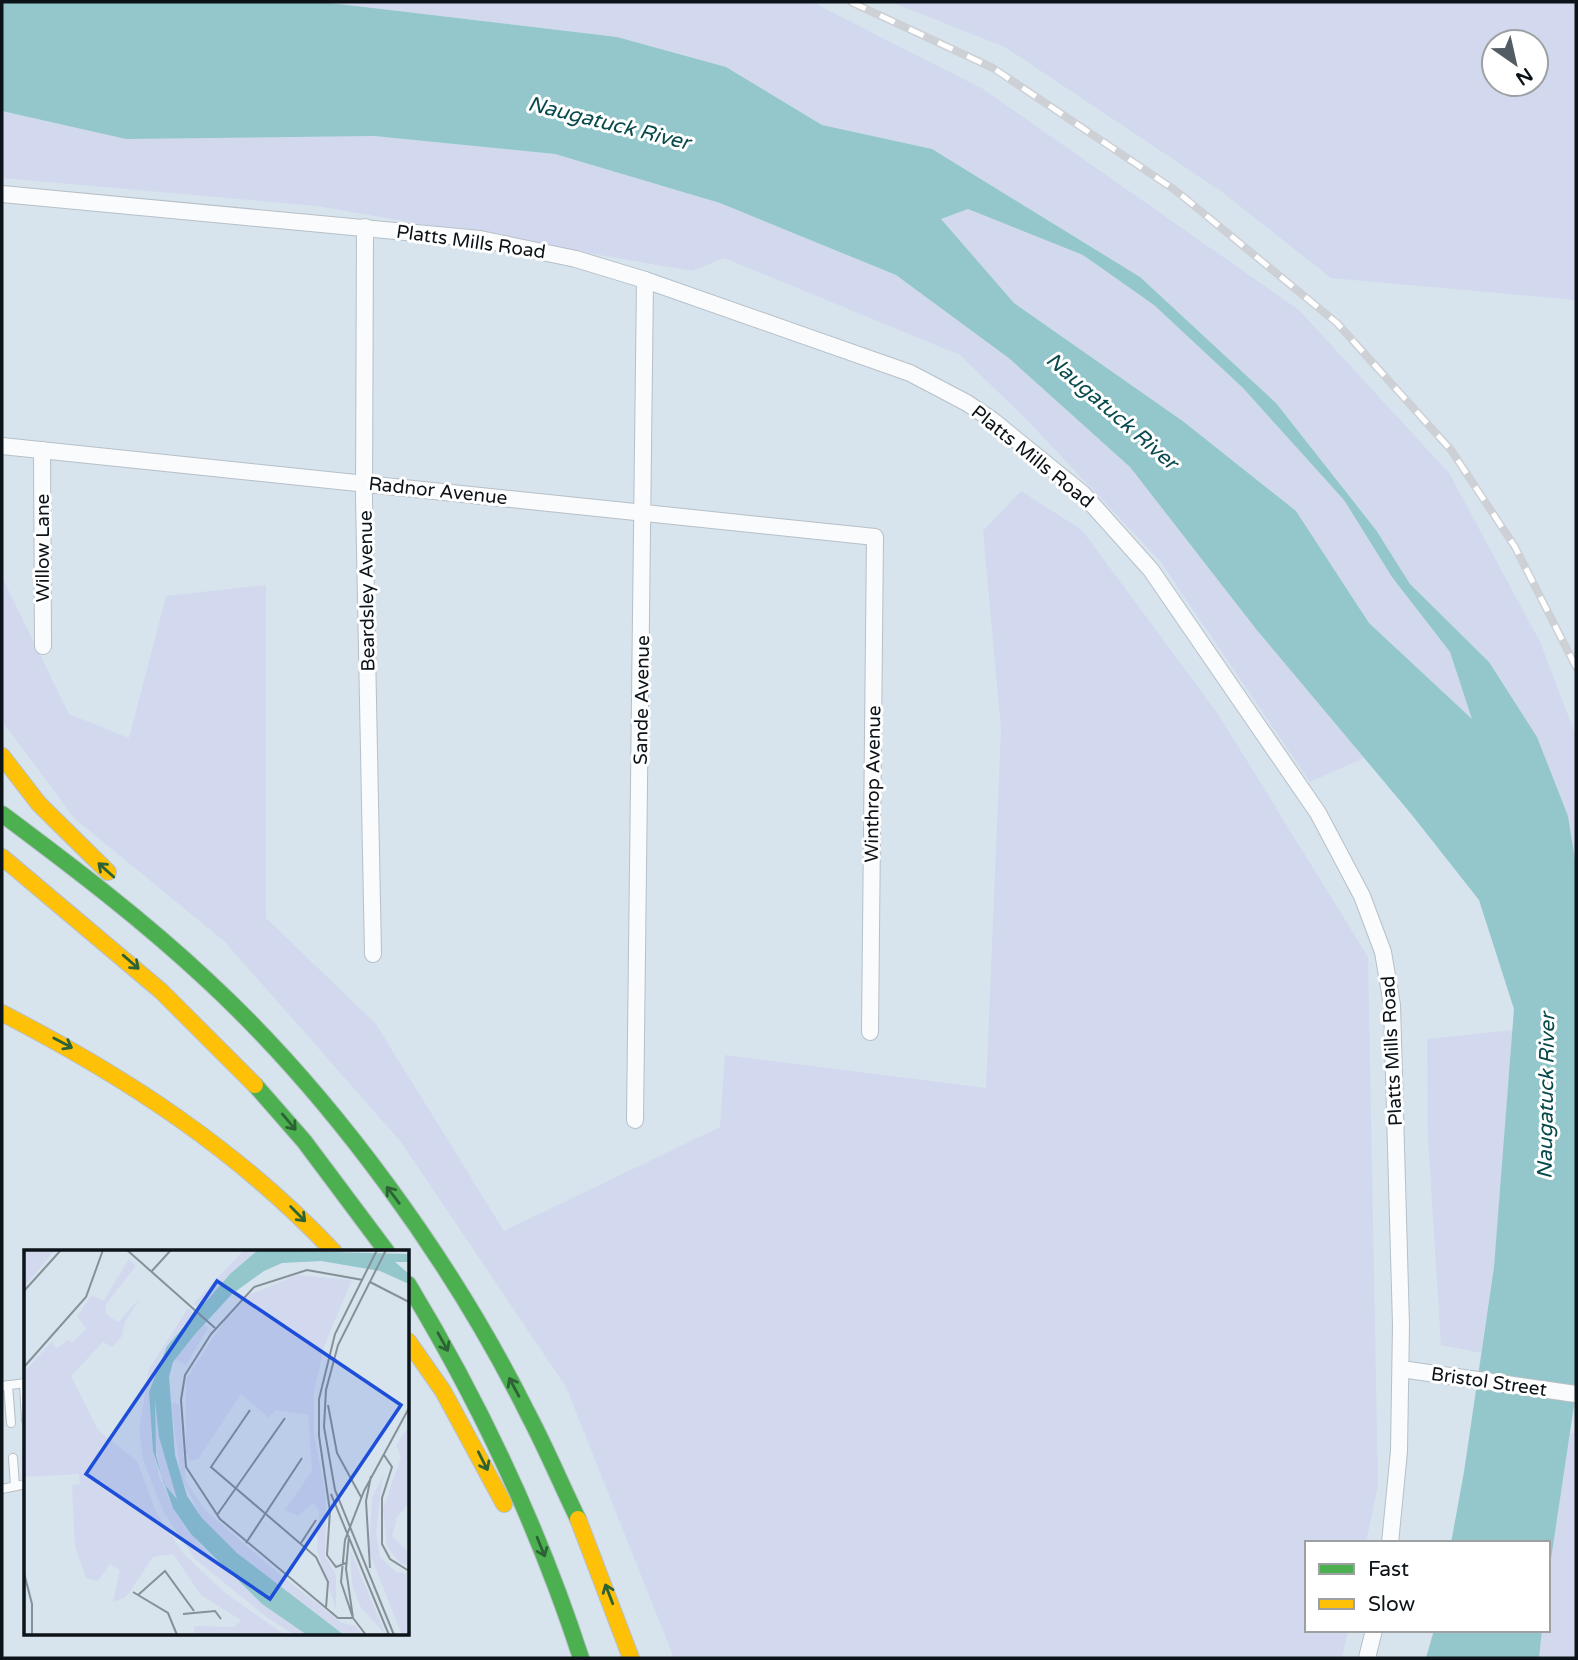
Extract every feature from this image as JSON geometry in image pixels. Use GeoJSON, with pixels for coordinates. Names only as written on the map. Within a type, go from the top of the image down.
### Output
{"type":"FeatureCollection","features":[{"type":"Feature","properties":{"kind":"highway"},"geometry":{"type":"LineString","coordinates":[[2,755],[46,811],[194,953],[401,1204],[472,1313],[538,1431],[618,1616],[631,1658]]}},
{"type":"Feature","properties":{"kind":"highway"},"geometry":{"type":"LineString","coordinates":[[2,814],[73,866],[125,909],[270,1045]]}},
{"type":"Feature","properties":{"kind":"highway"},"geometry":{"type":"LineString","coordinates":[[2,857],[102,937],[199,1024],[287,1120],[385,1250]]}},
{"type":"Feature","properties":{"kind":"highway"},"geometry":{"type":"LineString","coordinates":[[7,1016],[114,1072],[190,1123],[264,1182],[332,1250]]}},
{"type":"Feature","properties":{"kind":"highway"},"geometry":{"type":"LineString","coordinates":[[410,1287],[451,1356],[500,1450],[551,1573],[581,1658]]}},
{"type":"Feature","properties":{"kind":"highway"},"geometry":{"type":"LineString","coordinates":[[410,1344],[443,1391],[481,1458],[516,1530],[568,1658]]}},
{"type":"Feature","properties":{"kind":"street","name":"Platts Mills Road"},"geometry":{"type":"LineString","coordinates":[[2,194],[366,227],[514,244],[645,279],[876,359],[967,403],[1018,439],[1083,494],[1131,545],[1172,600],[1333,838],[1362,896],[1383,952],[1392,1005],[1401,1369],[1399,1451],[1390,1541]]}},
{"type":"Feature","properties":{"kind":"street","name":"Beardsley Avenue"},"geometry":{"type":"LineString","coordinates":[[366,227],[364,483],[373,954]]}},
{"type":"Feature","properties":{"kind":"street","name":"Sande Avenue"},"geometry":{"type":"LineString","coordinates":[[635,1120],[645,279]]}},
{"type":"Feature","properties":{"kind":"street","name":"Radnor Avenue"},"geometry":{"type":"LineString","coordinates":[[2,446],[875,537]]}},
{"type":"Feature","properties":{"kind":"street","name":"Willow Lane"},"geometry":{"type":"LineString","coordinates":[[42,450],[43,646]]}},
{"type":"Feature","properties":{"kind":"street","name":"Winthrop Avenue"},"geometry":{"type":"LineString","coordinates":[[870,1032],[875,537]]}},
{"type":"Feature","properties":{"kind":"street","name":"Bristol Street"},"geometry":{"type":"LineString","coordinates":[[1401,1369],[1576,1394]]}},
{"type":"Feature","properties":{"kind":"street"},"geometry":{"type":"LineString","coordinates":[[1367,1658],[1374,1632]]}},
{"type":"Feature","properties":{"kind":"lane"},"geometry":{"type":"LineString","coordinates":[[11,1423],[5,1386],[24,1383]]}},
{"type":"Feature","properties":{"kind":"lane"},"geometry":{"type":"LineString","coordinates":[[13,1458],[15,1486]]}},
{"type":"Feature","properties":{"kind":"lane"},"geometry":{"type":"LineString","coordinates":[[2,1489],[24,1485]]}},
{"type":"Feature","properties":{"kind":"shaded area"},"geometry":{"type":"Polygon","coordinates":[[[322,2],[812,2],[983,89],[1299,310],[1449,473],[1540,642],[1576,736],[1576,866],[1568,816],[1537,737],[1489,662],[1410,584],[1376,530],[1276,403],[1140,277],[932,149],[822,125],[726,67],[617,37],[322,2]]]}},
{"type":"Feature","properties":{"kind":"shaded area"},"geometry":{"type":"Polygon","coordinates":[[[891,2],[1576,2],[1576,300],[1331,278],[1222,192],[1005,47],[891,2]]]}},
{"type":"Feature","properties":{"kind":"shaded area"},"geometry":{"type":"Polygon","coordinates":[[[2,111],[126,139],[374,136],[555,154],[721,203],[896,275],[1010,359],[1130,467],[1256,629],[1364,758],[1310,782],[1160,561],[1026,419],[960,355],[724,258],[692,271],[317,206],[2,178],[2,111]]]}},
{"type":"Feature","properties":{"kind":"shaded area"},"geometry":{"type":"Polygon","coordinates":[[[968,209],[1083,255],[1154,305],[1243,388],[1344,500],[1392,577],[1450,652],[1473,720],[1369,623],[1296,511],[1184,422],[1014,303],[941,219],[968,209]]]}},
{"type":"Feature","properties":{"kind":"shaded area"},"geometry":{"type":"Polygon","coordinates":[[[1021,491],[1082,530],[1218,714],[1368,957],[1378,1486],[1366,1541],[1305,1541],[1305,1632],[1348,1632],[1342,1658],[674,1658],[566,1387],[401,1142],[225,942],[74,818],[2,721],[2,577],[69,714],[129,738],[166,596],[266,585],[266,918],[376,1024],[504,1231],[720,1127],[725,1055],[986,1088],[1001,729],[983,531],[1021,491]]]}},
{"type":"Feature","properties":{"kind":"shaded area"},"geometry":{"type":"Polygon","coordinates":[[[1513,1030],[1494,1267],[1481,1353],[1441,1345],[1428,1138],[1427,1039],[1513,1030]]]}},
{"type":"Feature","properties":{"kind":"shaded area"},"geometry":{"type":"Polygon","coordinates":[[[1568,1433],[1576,1433],[1576,1658],[1539,1658],[1542,1632],[1550,1632],[1550,1564],[1568,1433]]]}},
{"type":"Feature","properties":{"kind":"water","name":"Naugatuck River"},"geometry":{"type":"Polygon","coordinates":[[[2,2],[322,2],[617,37],[726,67],[822,125],[932,149],[1140,277],[1276,403],[1376,530],[1410,584],[1489,662],[1537,737],[1568,816],[1576,866],[1576,1392],[1550,1566],[1550,1541],[1451,1541],[1494,1267],[1514,1009],[1479,900],[1412,815],[1256,629],[1130,467],[1010,359],[896,275],[720,203],[555,154],[374,136],[126,139],[2,111],[2,2]],[[968,209],[941,219],[1014,303],[1184,422],[1296,511],[1369,623],[1472,719],[1450,652],[1392,577],[1344,500],[1243,388],[1154,305],[1083,255],[968,209]]]}},
{"type":"Feature","properties":{"kind":"water"},"geometry":{"type":"Polygon","coordinates":[[[1433,1632],[1542,1632],[1539,1658],[1426,1658],[1433,1632]]]}},
{"type":"Feature","properties":{"kind":"railway"},"geometry":{"type":"LineString","coordinates":[[851,2],[993,68],[1175,190],[1337,323],[1451,450],[1515,547],[1576,667]]}},
{"type":"Feature","properties":{"kind":"traffic: fast"},"geometry":{"type":"LineString","coordinates":[[2,814],[133,915],[208,981],[255,1027],[344,1129],[426,1240],[464,1298],[528,1414],[578,1519]]}},
{"type":"Feature","properties":{"kind":"traffic: fast"},"geometry":{"type":"LineString","coordinates":[[255,1085],[304,1141],[386,1250]]}},
{"type":"Feature","properties":{"kind":"traffic: fast"},"geometry":{"type":"LineString","coordinates":[[410,1287],[459,1374],[505,1466],[546,1561],[581,1658]]}},
{"type":"Feature","properties":{"kind":"traffic: slow"},"geometry":{"type":"LineString","coordinates":[[2,756],[39,804],[108,872]]}},
{"type":"Feature","properties":{"kind":"traffic: slow"},"geometry":{"type":"LineString","coordinates":[[2,857],[161,991],[255,1085]]}},
{"type":"Feature","properties":{"kind":"traffic: slow"},"geometry":{"type":"LineString","coordinates":[[2,1013],[93,1063],[178,1118],[259,1181],[332,1250]]}},
{"type":"Feature","properties":{"kind":"traffic: slow"},"geometry":{"type":"LineString","coordinates":[[410,1344],[443,1391],[504,1504]]}},
{"type":"Feature","properties":{"kind":"traffic: slow"},"geometry":{"type":"LineString","coordinates":[[578,1519],[631,1658]]}}]}
